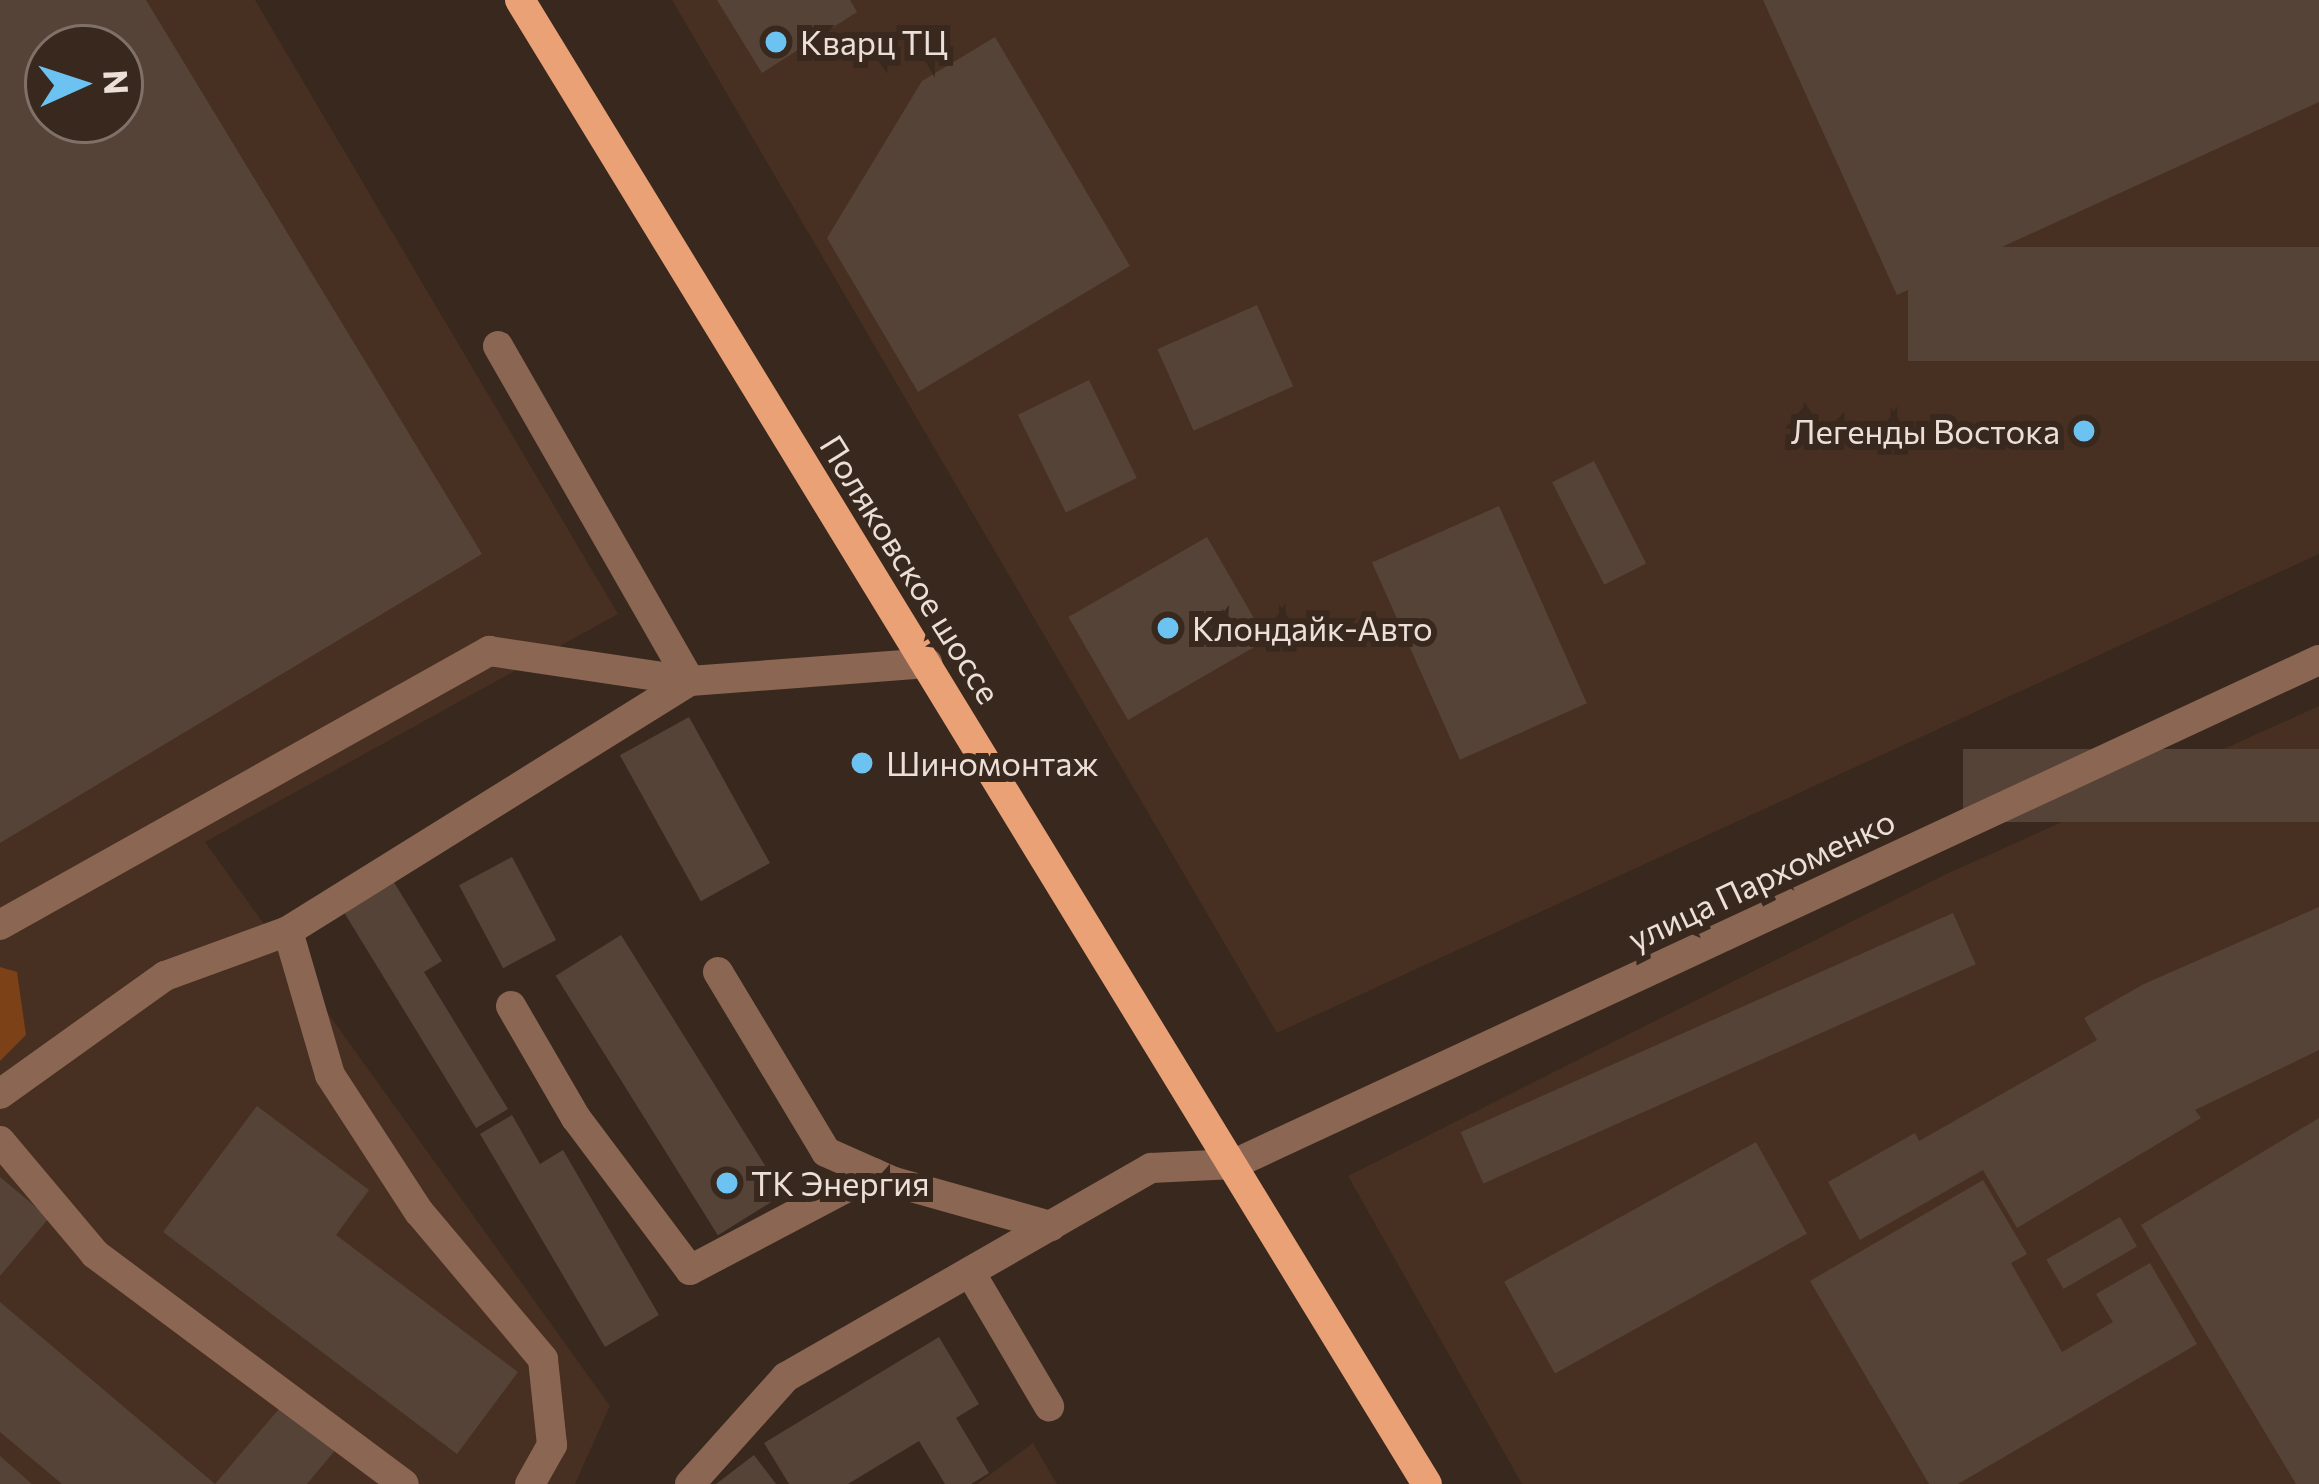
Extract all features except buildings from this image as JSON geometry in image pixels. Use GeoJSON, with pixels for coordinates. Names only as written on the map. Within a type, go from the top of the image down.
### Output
{"type":"FeatureCollection","features":[{"type":"Feature","properties":{"kind":"main road","name":"Поляковское шоссе"},"geometry":{"type":"LineString","coordinates":[[520,0],[1427,1484]]}},
{"type":"Feature","properties":{"kind":"street"},"geometry":{"type":"LineString","coordinates":[[499,346],[690,681]]}},
{"type":"Feature","properties":{"kind":"street"},"geometry":{"type":"LineString","coordinates":[[0,925],[489,651],[690,681],[927,663]]}},
{"type":"Feature","properties":{"kind":"street","name":"улица Пархоменко"},"geometry":{"type":"LineString","coordinates":[[1234,1164],[2319,660]]}},
{"type":"Feature","properties":{"kind":"street"},"geometry":{"type":"LineString","coordinates":[[0,1094],[165,976],[288,931],[690,681]]}},
{"type":"Feature","properties":{"kind":"street"},"geometry":{"type":"LineString","coordinates":[[288,931],[330,1076],[419,1212],[543,1359],[552,1445],[530,1484]]}},
{"type":"Feature","properties":{"kind":"street"},"geometry":{"type":"LineString","coordinates":[[718,971],[826,1152],[874,1173],[1051,1226]]}},
{"type":"Feature","properties":{"kind":"street"},"geometry":{"type":"LineString","coordinates":[[511,1006],[577,1118],[690,1270],[874,1173]]}},
{"type":"Feature","properties":{"kind":"street"},"geometry":{"type":"LineString","coordinates":[[0,1141],[95,1254],[404,1484]]}},
{"type":"Feature","properties":{"kind":"street"},"geometry":{"type":"LineString","coordinates":[[690,1484],[787,1377],[1151,1168],[1234,1164]]}},
{"type":"Feature","properties":{"kind":"street"},"geometry":{"type":"LineString","coordinates":[[970,1271],[1049,1406]]}},
{"type":"Feature","properties":{"kind":"shaded area"},"geometry":{"type":"Polygon","coordinates":[[[0,0],[255,0],[618,614],[205,842],[610,1406],[575,1484],[0,1484],[0,0]]]}},
{"type":"Feature","properties":{"kind":"shaded area"},"geometry":{"type":"Polygon","coordinates":[[[672,0],[2319,0],[2319,554],[1277,1033],[672,0]]]}},
{"type":"Feature","properties":{"kind":"shaded area"},"geometry":{"type":"Polygon","coordinates":[[[2319,706],[2319,1484],[1522,1484],[1348,1176],[1942,876],[2319,706]]]}},
{"type":"Feature","properties":{"kind":"shaded area"},"geometry":{"type":"Polygon","coordinates":[[[0,967],[17,972],[26,1035],[0,1061],[0,967]]]}},
{"type":"Feature","properties":{"kind":"shaded area"},"geometry":{"type":"Polygon","coordinates":[[[1033,1443],[1057,1484],[977,1484],[1033,1443]]]}},
{"type":"Feature","properties":{"kind":"place","name":"Кварц ТЦ"},"geometry":{"type":"Point","coordinates":[776,42]}},
{"type":"Feature","properties":{"kind":"place","name":"Легенды Востока"},"geometry":{"type":"Point","coordinates":[2084,431]}},
{"type":"Feature","properties":{"kind":"place","name":"Клондайк-Авто"},"geometry":{"type":"Point","coordinates":[1168,628]}},
{"type":"Feature","properties":{"kind":"place","name":"Шиномонтаж"},"geometry":{"type":"Point","coordinates":[862,763]}},
{"type":"Feature","properties":{"kind":"place","name":"ТК Энергия"},"geometry":{"type":"Point","coordinates":[727,1183]}}]}
